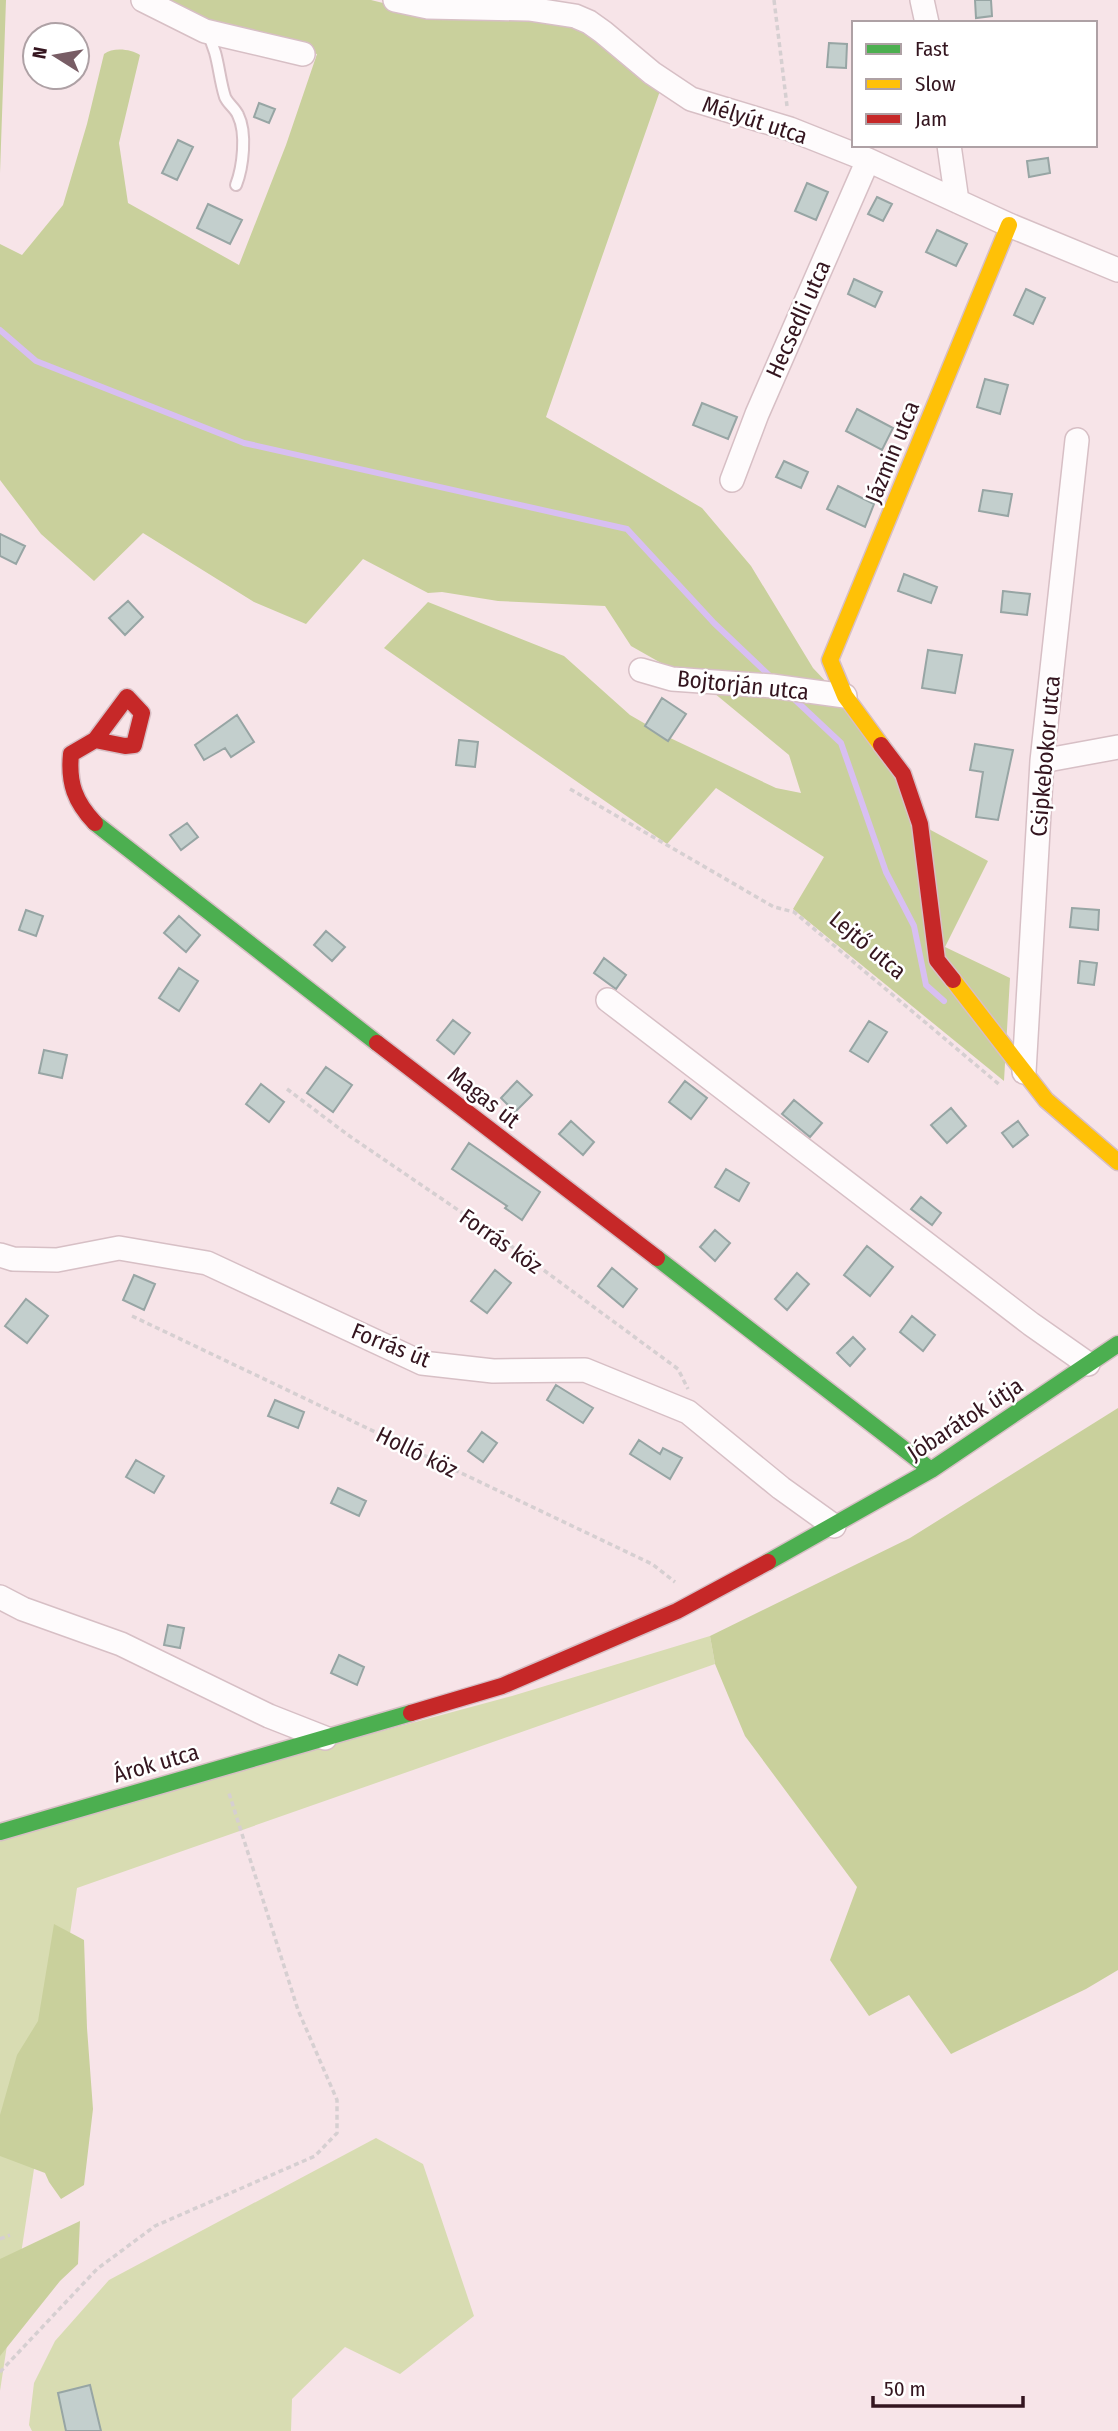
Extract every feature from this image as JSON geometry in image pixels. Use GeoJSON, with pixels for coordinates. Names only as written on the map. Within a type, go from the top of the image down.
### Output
{"type":"FeatureCollection","features":[{"type":"Feature","properties":{"kind":"street"},"geometry":{"type":"LineString","coordinates":[[143,0],[205,31],[303,54]]}},
{"type":"Feature","properties":{"kind":"street","name":"Mélyút utca"},"geometry":{"type":"LineString","coordinates":[[395,0],[428,7],[529,9],[575,16],[603,32],[652,73],[691,99],[790,129],[868,160],[1009,225],[1118,270]]}},
{"type":"Feature","properties":{"kind":"street"},"geometry":{"type":"LineString","coordinates":[[922,0],[927,21]]}},
{"type":"Feature","properties":{"kind":"street"},"geometry":{"type":"LineString","coordinates":[[949,147],[957,201]]}},
{"type":"Feature","properties":{"kind":"street","name":"Hecsedli utca"},"geometry":{"type":"LineString","coordinates":[[733,480],[757,414],[868,160]]}},
{"type":"Feature","properties":{"kind":"street","name":"Jázmin utca"},"geometry":{"type":"LineString","coordinates":[[1009,225],[830,660],[845,696],[903,774],[920,824],[937,960],[1046,1100],[1118,1161]]}},
{"type":"Feature","properties":{"kind":"street","name":"Csipkebokor utca"},"geometry":{"type":"LineString","coordinates":[[1024,1072],[1042,761],[1077,440]]}},
{"type":"Feature","properties":{"kind":"street","name":"Bojtorján utca"},"geometry":{"type":"LineString","coordinates":[[641,670],[671,680],[772,686],[845,696]]}},
{"type":"Feature","properties":{"kind":"street","name":"Magas út"},"geometry":{"type":"LineString","coordinates":[[95,740],[71,754],[68,774],[79,807],[105,833],[931,1470]]}},
{"type":"Feature","properties":{"kind":"street"},"geometry":{"type":"LineString","coordinates":[[1042,761],[1118,747]]}},
{"type":"Feature","properties":{"kind":"street"},"geometry":{"type":"LineString","coordinates":[[608,1000],[1031,1324],[1088,1364]]}},
{"type":"Feature","properties":{"kind":"street","name":"Forrás út"},"geometry":{"type":"LineString","coordinates":[[0,1255],[13,1259],[57,1260],[119,1248],[207,1263],[422,1363],[493,1371],[585,1370],[688,1412],[781,1488],[834,1527]]}},
{"type":"Feature","properties":{"kind":"street","name":"Jóbarátok útja"},"geometry":{"type":"LineString","coordinates":[[696,1599],[834,1527],[931,1470],[1118,1344]]}},
{"type":"Feature","properties":{"kind":"street"},"geometry":{"type":"LineString","coordinates":[[0,1597],[23,1609],[121,1644],[269,1716],[325,1738]]}},
{"type":"Feature","properties":{"kind":"street","name":"Árok utca"},"geometry":{"type":"LineString","coordinates":[[0,1832],[502,1686],[677,1611],[696,1599]]}},
{"type":"Feature","properties":{"kind":"lane"},"geometry":{"type":"LineString","coordinates":[[205,31],[215,47],[226,100],[238,115],[244,152],[236,185]]}},
{"type":"Feature","properties":{"kind":"path"},"geometry":{"type":"LineString","coordinates":[[774,0],[790,129]]}},
{"type":"Feature","properties":{"kind":"path","name":"Lejtő utca"},"geometry":{"type":"LineString","coordinates":[[570,789],[774,907],[794,912],[1007,1091]]}},
{"type":"Feature","properties":{"kind":"path","name":"Forrás köz"},"geometry":{"type":"LineString","coordinates":[[287,1089],[348,1135],[511,1246],[678,1369],[688,1388],[688,1412]]}},
{"type":"Feature","properties":{"kind":"path","name":"Holló köz"},"geometry":{"type":"LineString","coordinates":[[132,1316],[652,1564],[696,1599]]}},
{"type":"Feature","properties":{"kind":"path"},"geometry":{"type":"LineString","coordinates":[[0,2372],[97,2269],[155,2226],[315,2156],[337,2133],[337,2100],[299,2010],[221,1768]]}},
{"type":"Feature","properties":{"kind":"path"},"geometry":{"type":"LineString","coordinates":[[0,2239],[10,2235]]}},
{"type":"Feature","properties":{"kind":"green space"},"geometry":{"type":"Polygon","coordinates":[[[0,0],[6,0],[0,173],[0,0]]]}},
{"type":"Feature","properties":{"kind":"green space"},"geometry":{"type":"Polygon","coordinates":[[[161,0],[371,0],[403,8],[582,24],[661,88],[546,417],[702,508],[751,566],[813,668],[897,757],[927,828],[988,861],[945,947],[1010,978],[1004,1081],[793,909],[824,857],[716,788],[667,844],[384,648],[428,602],[564,656],[630,715],[668,737],[776,788],[801,793],[789,755],[714,693],[631,646],[605,606],[498,601],[442,592],[428,593],[363,559],[306,624],[254,602],[143,533],[94,581],[41,534],[0,480],[0,244],[22,255],[63,205],[104,54],[112,50],[122,50],[140,55],[119,143],[128,203],[239,265],[286,145],[317,54],[227,36],[161,0]]]}},
{"type":"Feature","properties":{"kind":"green space"},"geometry":{"type":"Polygon","coordinates":[[[1118,1408],[1118,1970],[1086,1989],[951,2054],[909,1995],[869,2016],[830,1960],[857,1887],[745,1736],[715,1664],[710,1636],[910,1538],[1118,1408]]]}},
{"type":"Feature","properties":{"kind":"green space"},"geometry":{"type":"Polygon","coordinates":[[[710,1636],[715,1664],[77,1888],[0,2391],[0,1834],[512,1696],[710,1636]]]}},
{"type":"Feature","properties":{"kind":"green space"},"geometry":{"type":"Polygon","coordinates":[[[54,1924],[84,1940],[93,2109],[84,2185],[61,2199],[45,2173],[0,2156],[0,2115],[17,2055],[38,2021],[54,1924]]]}},
{"type":"Feature","properties":{"kind":"green space"},"geometry":{"type":"Polygon","coordinates":[[[376,2138],[423,2164],[474,2316],[400,2374],[345,2347],[292,2399],[291,2431],[32,2431],[29,2425],[34,2383],[55,2341],[109,2280],[376,2138]]]}},
{"type":"Feature","properties":{"kind":"green space"},"geometry":{"type":"Polygon","coordinates":[[[80,2221],[78,2264],[60,2281],[0,2356],[0,2259],[80,2221]]]}},
{"type":"Feature","properties":{"kind":"building"},"geometry":{"type":"Polygon","coordinates":[[[975,0],[991,0],[992,16],[976,18],[975,0]]]}},
{"type":"Feature","properties":{"kind":"building"},"geometry":{"type":"Polygon","coordinates":[[[829,43],[847,44],[846,68],[827,67],[829,43]]]}},
{"type":"Feature","properties":{"kind":"building"},"geometry":{"type":"Polygon","coordinates":[[[259,103],[275,109],[269,123],[254,117],[259,103]]]}},
{"type":"Feature","properties":{"kind":"building"},"geometry":{"type":"Polygon","coordinates":[[[178,140],[193,147],[177,180],[162,173],[178,140]]]}},
{"type":"Feature","properties":{"kind":"building"},"geometry":{"type":"Polygon","coordinates":[[[1048,158],[1050,173],[1029,177],[1027,161],[1048,158]]]}},
{"type":"Feature","properties":{"kind":"building"},"geometry":{"type":"Polygon","coordinates":[[[807,183],[828,192],[816,220],[795,211],[807,183]]]}},
{"type":"Feature","properties":{"kind":"building"},"geometry":{"type":"Polygon","coordinates":[[[877,197],[892,204],[883,221],[868,214],[877,197]]]}},
{"type":"Feature","properties":{"kind":"building"},"geometry":{"type":"Polygon","coordinates":[[[208,204],[242,220],[230,244],[197,228],[208,204]]]}},
{"type":"Feature","properties":{"kind":"building"},"geometry":{"type":"Polygon","coordinates":[[[937,230],[967,244],[956,266],[926,252],[937,230]]]}},
{"type":"Feature","properties":{"kind":"building"},"geometry":{"type":"Polygon","coordinates":[[[854,279],[882,292],[875,307],[848,294],[854,279]]]}},
{"type":"Feature","properties":{"kind":"building"},"geometry":{"type":"Polygon","coordinates":[[[1026,289],[1045,298],[1033,324],[1014,315],[1026,289]]]}},
{"type":"Feature","properties":{"kind":"building"},"geometry":{"type":"Polygon","coordinates":[[[985,379],[1008,385],[1000,414],[977,407],[985,379]]]}},
{"type":"Feature","properties":{"kind":"building"},"geometry":{"type":"Polygon","coordinates":[[[702,403],[737,417],[728,439],[693,425],[702,403]]]}},
{"type":"Feature","properties":{"kind":"building"},"geometry":{"type":"Polygon","coordinates":[[[857,409],[893,428],[882,450],[846,431],[857,409]]]}},
{"type":"Feature","properties":{"kind":"building"},"geometry":{"type":"Polygon","coordinates":[[[784,461],[808,472],[801,488],[776,477],[784,461]]]}},
{"type":"Feature","properties":{"kind":"building"},"geometry":{"type":"Polygon","coordinates":[[[838,486],[874,504],[865,527],[827,509],[838,486]]]}},
{"type":"Feature","properties":{"kind":"building"},"geometry":{"type":"Polygon","coordinates":[[[983,490],[1012,494],[1008,516],[979,511],[983,490]]]}},
{"type":"Feature","properties":{"kind":"building"},"geometry":{"type":"Polygon","coordinates":[[[0,534],[25,546],[16,564],[0,556],[0,534]]]}},
{"type":"Feature","properties":{"kind":"building"},"geometry":{"type":"Polygon","coordinates":[[[904,574],[937,587],[931,603],[898,591],[904,574]]]}},
{"type":"Feature","properties":{"kind":"building"},"geometry":{"type":"Polygon","coordinates":[[[1003,591],[1030,594],[1027,615],[1001,612],[1003,591]]]}},
{"type":"Feature","properties":{"kind":"building"},"geometry":{"type":"Polygon","coordinates":[[[128,601],[143,617],[125,635],[109,618],[128,601]]]}},
{"type":"Feature","properties":{"kind":"building"},"geometry":{"type":"Polygon","coordinates":[[[928,650],[962,655],[955,693],[922,688],[928,650]]]}},
{"type":"Feature","properties":{"kind":"building"},"geometry":{"type":"Polygon","coordinates":[[[662,698],[686,714],[668,741],[645,726],[662,698]]]}},
{"type":"Feature","properties":{"kind":"building"},"geometry":{"type":"Polygon","coordinates":[[[237,715],[254,742],[231,757],[225,748],[204,760],[195,745],[237,715]]]}},
{"type":"Feature","properties":{"kind":"building"},"geometry":{"type":"Polygon","coordinates":[[[459,740],[478,742],[475,767],[456,765],[459,740]]]}},
{"type":"Feature","properties":{"kind":"building"},"geometry":{"type":"Polygon","coordinates":[[[975,744],[1013,750],[998,820],[976,817],[983,772],[970,770],[975,744]]]}},
{"type":"Feature","properties":{"kind":"building"},"geometry":{"type":"Polygon","coordinates":[[[187,823],[198,837],[181,850],[170,835],[187,823]]]}},
{"type":"Feature","properties":{"kind":"building"},"geometry":{"type":"Polygon","coordinates":[[[1072,908],[1099,910],[1098,930],[1070,927],[1072,908]]]}},
{"type":"Feature","properties":{"kind":"building"},"geometry":{"type":"Polygon","coordinates":[[[26,910],[43,916],[36,936],[19,930],[26,910]]]}},
{"type":"Feature","properties":{"kind":"building"},"geometry":{"type":"Polygon","coordinates":[[[179,916],[200,935],[186,952],[164,933],[179,916]]]}},
{"type":"Feature","properties":{"kind":"building"},"geometry":{"type":"Polygon","coordinates":[[[326,931],[345,947],[332,961],[314,945],[326,931]]]}},
{"type":"Feature","properties":{"kind":"building"},"geometry":{"type":"Polygon","coordinates":[[[604,958],[626,975],[616,989],[594,973],[604,958]]]}},
{"type":"Feature","properties":{"kind":"building"},"geometry":{"type":"Polygon","coordinates":[[[1080,961],[1097,963],[1094,985],[1078,983],[1080,961]]]}},
{"type":"Feature","properties":{"kind":"building"},"geometry":{"type":"Polygon","coordinates":[[[179,968],[198,981],[179,1011],[159,998],[179,968]]]}},
{"type":"Feature","properties":{"kind":"building"},"geometry":{"type":"Polygon","coordinates":[[[453,1020],[470,1033],[454,1054],[437,1040],[453,1020]]]}},
{"type":"Feature","properties":{"kind":"building"},"geometry":{"type":"Polygon","coordinates":[[[869,1021],[887,1032],[868,1062],[850,1051],[869,1021]]]}},
{"type":"Feature","properties":{"kind":"building"},"geometry":{"type":"Polygon","coordinates":[[[44,1050],[67,1055],[62,1078],[39,1073],[44,1050]]]}},
{"type":"Feature","properties":{"kind":"building"},"geometry":{"type":"Polygon","coordinates":[[[326,1067],[352,1085],[333,1112],[307,1093],[326,1067]]]}},
{"type":"Feature","properties":{"kind":"building"},"geometry":{"type":"Polygon","coordinates":[[[517,1081],[532,1095],[515,1112],[501,1098],[517,1081]]]}},
{"type":"Feature","properties":{"kind":"building"},"geometry":{"type":"Polygon","coordinates":[[[685,1081],[707,1098],[691,1119],[669,1102],[685,1081]]]}},
{"type":"Feature","properties":{"kind":"building"},"geometry":{"type":"Polygon","coordinates":[[[261,1084],[284,1102],[269,1122],[246,1104],[261,1084]]]}},
{"type":"Feature","properties":{"kind":"building"},"geometry":{"type":"Polygon","coordinates":[[[794,1100],[822,1123],[810,1137],[782,1114],[794,1100]]]}},
{"type":"Feature","properties":{"kind":"building"},"geometry":{"type":"Polygon","coordinates":[[[951,1108],[966,1126],[947,1143],[931,1125],[951,1108]]]}},
{"type":"Feature","properties":{"kind":"building"},"geometry":{"type":"Polygon","coordinates":[[[571,1121],[594,1142],[583,1155],[559,1134],[571,1121]]]}},
{"type":"Feature","properties":{"kind":"building"},"geometry":{"type":"Polygon","coordinates":[[[1018,1121],[1028,1135],[1013,1147],[1002,1133],[1018,1121]]]}},
{"type":"Feature","properties":{"kind":"building"},"geometry":{"type":"Polygon","coordinates":[[[469,1143],[540,1192],[522,1220],[505,1208],[507,1206],[452,1169],[469,1143]]]}},
{"type":"Feature","properties":{"kind":"building"},"geometry":{"type":"Polygon","coordinates":[[[726,1169],[749,1183],[739,1201],[715,1187],[726,1169]]]}},
{"type":"Feature","properties":{"kind":"building"},"geometry":{"type":"Polygon","coordinates":[[[921,1197],[941,1213],[932,1225],[911,1209],[921,1197]]]}},
{"type":"Feature","properties":{"kind":"building"},"geometry":{"type":"Polygon","coordinates":[[[715,1230],[730,1243],[715,1261],[700,1247],[715,1230]]]}},
{"type":"Feature","properties":{"kind":"building"},"geometry":{"type":"Polygon","coordinates":[[[867,1246],[893,1267],[870,1296],[844,1275],[867,1246]]]}},
{"type":"Feature","properties":{"kind":"building"},"geometry":{"type":"Polygon","coordinates":[[[612,1268],[637,1289],[623,1307],[598,1286],[612,1268]]]}},
{"type":"Feature","properties":{"kind":"building"},"geometry":{"type":"Polygon","coordinates":[[[495,1270],[511,1283],[487,1313],[471,1301],[495,1270]]]}},
{"type":"Feature","properties":{"kind":"building"},"geometry":{"type":"Polygon","coordinates":[[[797,1273],[809,1284],[787,1310],[775,1299],[797,1273]]]}},
{"type":"Feature","properties":{"kind":"building"},"geometry":{"type":"Polygon","coordinates":[[[134,1275],[155,1284],[144,1310],[123,1300],[134,1275]]]}},
{"type":"Feature","properties":{"kind":"building"},"geometry":{"type":"Polygon","coordinates":[[[26,1299],[48,1316],[27,1343],[5,1326],[26,1299]]]}},
{"type":"Feature","properties":{"kind":"building"},"geometry":{"type":"Polygon","coordinates":[[[912,1316],[935,1335],[923,1351],[900,1332],[912,1316]]]}},
{"type":"Feature","properties":{"kind":"building"},"geometry":{"type":"Polygon","coordinates":[[[853,1337],[865,1349],[850,1366],[837,1353],[853,1337]]]}},
{"type":"Feature","properties":{"kind":"building"},"geometry":{"type":"Polygon","coordinates":[[[556,1385],[593,1408],[583,1423],[547,1400],[556,1385]]]}},
{"type":"Feature","properties":{"kind":"building"},"geometry":{"type":"Polygon","coordinates":[[[275,1400],[304,1412],[298,1428],[268,1416],[275,1400]]]}},
{"type":"Feature","properties":{"kind":"building"},"geometry":{"type":"Polygon","coordinates":[[[482,1432],[497,1443],[483,1462],[468,1451],[482,1432]]]}},
{"type":"Feature","properties":{"kind":"building"},"geometry":{"type":"Polygon","coordinates":[[[639,1440],[660,1454],[663,1448],[682,1458],[670,1479],[630,1454],[639,1440]]]}},
{"type":"Feature","properties":{"kind":"building"},"geometry":{"type":"Polygon","coordinates":[[[136,1460],[164,1476],[154,1493],[126,1477],[136,1460]]]}},
{"type":"Feature","properties":{"kind":"building"},"geometry":{"type":"Polygon","coordinates":[[[338,1488],[366,1501],[359,1516],[331,1503],[338,1488]]]}},
{"type":"Feature","properties":{"kind":"building"},"geometry":{"type":"Polygon","coordinates":[[[168,1625],[184,1628],[180,1648],[164,1645],[168,1625]]]}},
{"type":"Feature","properties":{"kind":"building"},"geometry":{"type":"Polygon","coordinates":[[[339,1655],[364,1667],[357,1685],[331,1673],[339,1655]]]}},
{"type":"Feature","properties":{"kind":"building"},"geometry":{"type":"Polygon","coordinates":[[[90,2385],[101,2431],[66,2431],[58,2393],[90,2385]]]}},
{"type":"Feature","properties":{"kind":"waterway"},"geometry":{"type":"LineString","coordinates":[[0,330],[36,361],[244,443],[627,529],[714,623],[773,679]]}},
{"type":"Feature","properties":{"kind":"waterway"},"geometry":{"type":"LineString","coordinates":[[791,696],[841,743],[886,872],[914,926],[926,985],[944,1001]]}},
{"type":"Feature","properties":{"kind":"traffic: fast"},"geometry":{"type":"LineString","coordinates":[[95,823],[377,1043]]}},
{"type":"Feature","properties":{"kind":"traffic: fast"},"geometry":{"type":"LineString","coordinates":[[657,1258],[931,1470]]}},
{"type":"Feature","properties":{"kind":"traffic: fast"},"geometry":{"type":"LineString","coordinates":[[768,1562],[931,1470],[1118,1344]]}},
{"type":"Feature","properties":{"kind":"traffic: fast"},"geometry":{"type":"LineString","coordinates":[[0,1832],[411,1713]]}},
{"type":"Feature","properties":{"kind":"traffic: slow"},"geometry":{"type":"LineString","coordinates":[[881,745],[845,696],[830,660],[1009,225]]}},
{"type":"Feature","properties":{"kind":"traffic: slow"},"geometry":{"type":"LineString","coordinates":[[953,980],[1046,1100],[1118,1162]]}},
{"type":"Feature","properties":{"kind":"traffic: jam"},"geometry":{"type":"LineString","coordinates":[[95,740],[125,746],[134,745],[142,713],[127,697],[95,740],[71,754],[74,792],[95,823]]}},
{"type":"Feature","properties":{"kind":"traffic: jam"},"geometry":{"type":"LineString","coordinates":[[881,745],[903,774],[920,824],[937,960],[953,980]]}},
{"type":"Feature","properties":{"kind":"traffic: jam"},"geometry":{"type":"LineString","coordinates":[[377,1043],[657,1258]]}},
{"type":"Feature","properties":{"kind":"traffic: jam"},"geometry":{"type":"LineString","coordinates":[[411,1713],[502,1686],[677,1611],[768,1562]]}}]}
